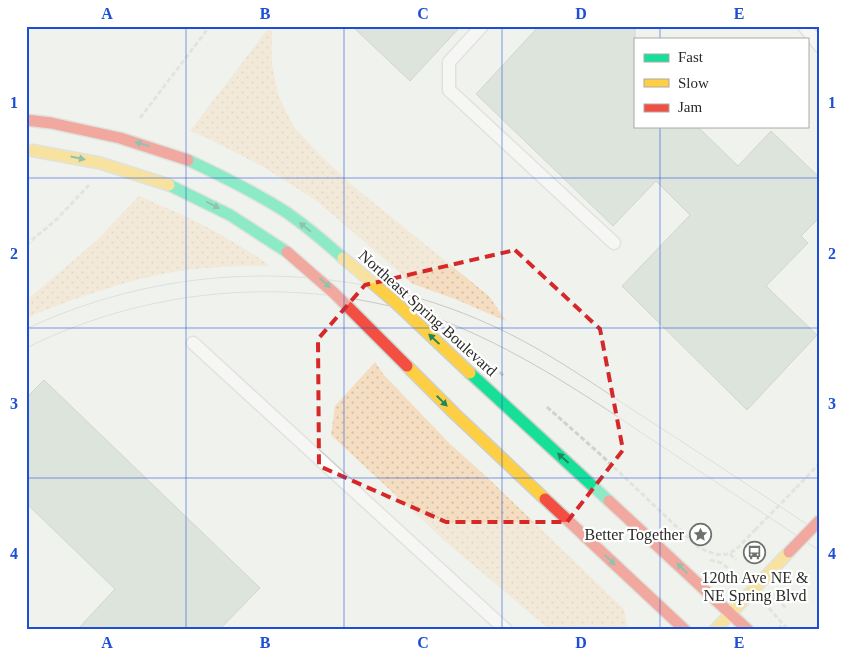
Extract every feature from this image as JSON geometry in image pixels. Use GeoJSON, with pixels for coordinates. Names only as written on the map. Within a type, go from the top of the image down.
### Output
{"type":"FeatureCollection","features":[{"type":"Feature","properties":{"kind":"street","name":"Northeast Spring Boulevard"},"geometry":{"type":"LineString","coordinates":[[26,120],[51,123],[118,137],[188,160],[218,173],[256,194],[300,222],[396,302],[748,630]]}},
{"type":"Feature","properties":{"kind":"street"},"geometry":{"type":"LineString","coordinates":[[28,150],[99,163],[169,185],[255,229],[287,252],[359,315],[467,426],[685,630]]}},
{"type":"Feature","properties":{"kind":"street"},"geometry":{"type":"LineString","coordinates":[[714,630],[820,520]]}},
{"type":"Feature","properties":{"kind":"lane"},"geometry":{"type":"LineString","coordinates":[[482,26],[448,62],[449,90],[614,243]]}},
{"type":"Feature","properties":{"kind":"lane"},"geometry":{"type":"LineString","coordinates":[[804,26],[820,46]]}},
{"type":"Feature","properties":{"kind":"lane"},"geometry":{"type":"LineString","coordinates":[[192,342],[506,630]]}},
{"type":"Feature","properties":{"kind":"path"},"geometry":{"type":"LineString","coordinates":[[26,245],[57,219]]}},
{"type":"Feature","properties":{"kind":"path"},"geometry":{"type":"LineString","coordinates":[[504,376],[509,380]]}},
{"type":"Feature","properties":{"kind":"path"},"geometry":{"type":"LineString","coordinates":[[546,406],[698,547],[710,553],[730,554],[820,463]]}},
{"type":"Feature","properties":{"kind":"path"},"geometry":{"type":"LineString","coordinates":[[710,553],[710,560]]}},
{"type":"Feature","properties":{"kind":"path"},"geometry":{"type":"LineString","coordinates":[[730,554],[736,560]]}},
{"type":"Feature","properties":{"kind":"path"},"geometry":{"type":"LineString","coordinates":[[782,604],[787,609]]}},
{"type":"Feature","properties":{"kind":"path"},"geometry":{"type":"LineString","coordinates":[[779,630],[781,623],[788,630]]}},
{"type":"Feature","properties":{"kind":"highlighted area"},"geometry":{"type":"Polygon","coordinates":[[[515,250],[600,329],[623,450],[567,522],[446,522],[319,466],[318,339],[365,285],[515,250]]]}},
{"type":"Feature","properties":{"kind":"shaded area"},"geometry":{"type":"Polygon","coordinates":[[[267,30],[272,31],[272,65],[279,97],[294,127],[353,186],[489,296],[506,321],[455,299],[413,284],[317,201],[262,166],[190,131],[267,30]]]}},
{"type":"Feature","properties":{"kind":"shaded area"},"geometry":{"type":"Polygon","coordinates":[[[139,196],[206,227],[239,245],[270,266],[218,267],[167,273],[95,292],[26,318],[26,301],[97,240],[139,196]]]}},
{"type":"Feature","properties":{"kind":"shaded area"},"geometry":{"type":"Polygon","coordinates":[[[375,362],[384,375],[449,443],[624,609],[628,630],[550,630],[447,543],[331,435],[335,406],[375,362]]]}},
{"type":"Feature","properties":{"kind":"building"},"geometry":{"type":"Polygon","coordinates":[[[352,26],[461,26],[410,81],[352,26]]]}},
{"type":"Feature","properties":{"kind":"building"},"geometry":{"type":"Polygon","coordinates":[[[539,26],[635,26],[634,128],[699,128],[738,166],[771,131],[820,178],[820,217],[801,236],[808,243],[766,286],[817,335],[747,410],[622,286],[690,215],[656,181],[613,226],[476,94],[539,26]]]}},
{"type":"Feature","properties":{"kind":"building"},"geometry":{"type":"Polygon","coordinates":[[[44,380],[260,588],[219,630],[77,630],[115,589],[26,503],[26,398],[44,380]]]}},
{"type":"Feature","properties":{"kind":"tram line"},"geometry":{"type":"LineString","coordinates":[[26,329],[82,306],[140,290],[199,280],[258,276],[318,279],[377,288],[435,303],[491,325],[527,343],[579,374],[820,533]]}},
{"type":"Feature","properties":{"kind":"tram line"},"geometry":{"type":"LineString","coordinates":[[26,348],[67,330],[109,315],[151,304],[195,296],[239,292],[327,295],[414,311],[439,319],[494,343],[547,372],[820,551]]}},
{"type":"Feature","properties":{"kind":"traffic: fast"},"geometry":{"type":"LineString","coordinates":[[188,160],[226,178],[286,212],[343,258]]}},
{"type":"Feature","properties":{"kind":"traffic: fast"},"geometry":{"type":"LineString","coordinates":[[169,185],[230,215],[287,252]]}},
{"type":"Feature","properties":{"kind":"traffic: fast"},"geometry":{"type":"LineString","coordinates":[[470,373],[609,501]]}},
{"type":"Feature","properties":{"kind":"traffic: slow"},"geometry":{"type":"LineString","coordinates":[[30,150],[100,163],[169,185]]}},
{"type":"Feature","properties":{"kind":"traffic: slow"},"geometry":{"type":"LineString","coordinates":[[343,258],[395,302],[470,373]]}},
{"type":"Feature","properties":{"kind":"traffic: slow"},"geometry":{"type":"LineString","coordinates":[[407,366],[545,499]]}},
{"type":"Feature","properties":{"kind":"traffic: slow"},"geometry":{"type":"LineString","coordinates":[[715,630],[789,552]]}},
{"type":"Feature","properties":{"kind":"traffic: jam"},"geometry":{"type":"LineString","coordinates":[[26,120],[51,123]]}},
{"type":"Feature","properties":{"kind":"traffic: jam"},"geometry":{"type":"LineString","coordinates":[[51,123],[120,138],[188,160]]}},
{"type":"Feature","properties":{"kind":"traffic: jam"},"geometry":{"type":"LineString","coordinates":[[287,252],[334,293],[407,366]]}},
{"type":"Feature","properties":{"kind":"traffic: jam"},"geometry":{"type":"LineString","coordinates":[[545,499],[685,630]]}},
{"type":"Feature","properties":{"kind":"traffic: jam"},"geometry":{"type":"LineString","coordinates":[[609,501],[748,630]]}},
{"type":"Feature","properties":{"kind":"traffic: jam"},"geometry":{"type":"LineString","coordinates":[[789,552],[820,520]]}},
{"type":"Feature","properties":{"kind":"place","name":"Better Together"},"geometry":{"type":"Point","coordinates":[700,534]}},
{"type":"Feature","properties":{"kind":"place","name":"120th Ave NE & NE Spring Blvd"},"geometry":{"type":"Point","coordinates":[755,553]}}]}
